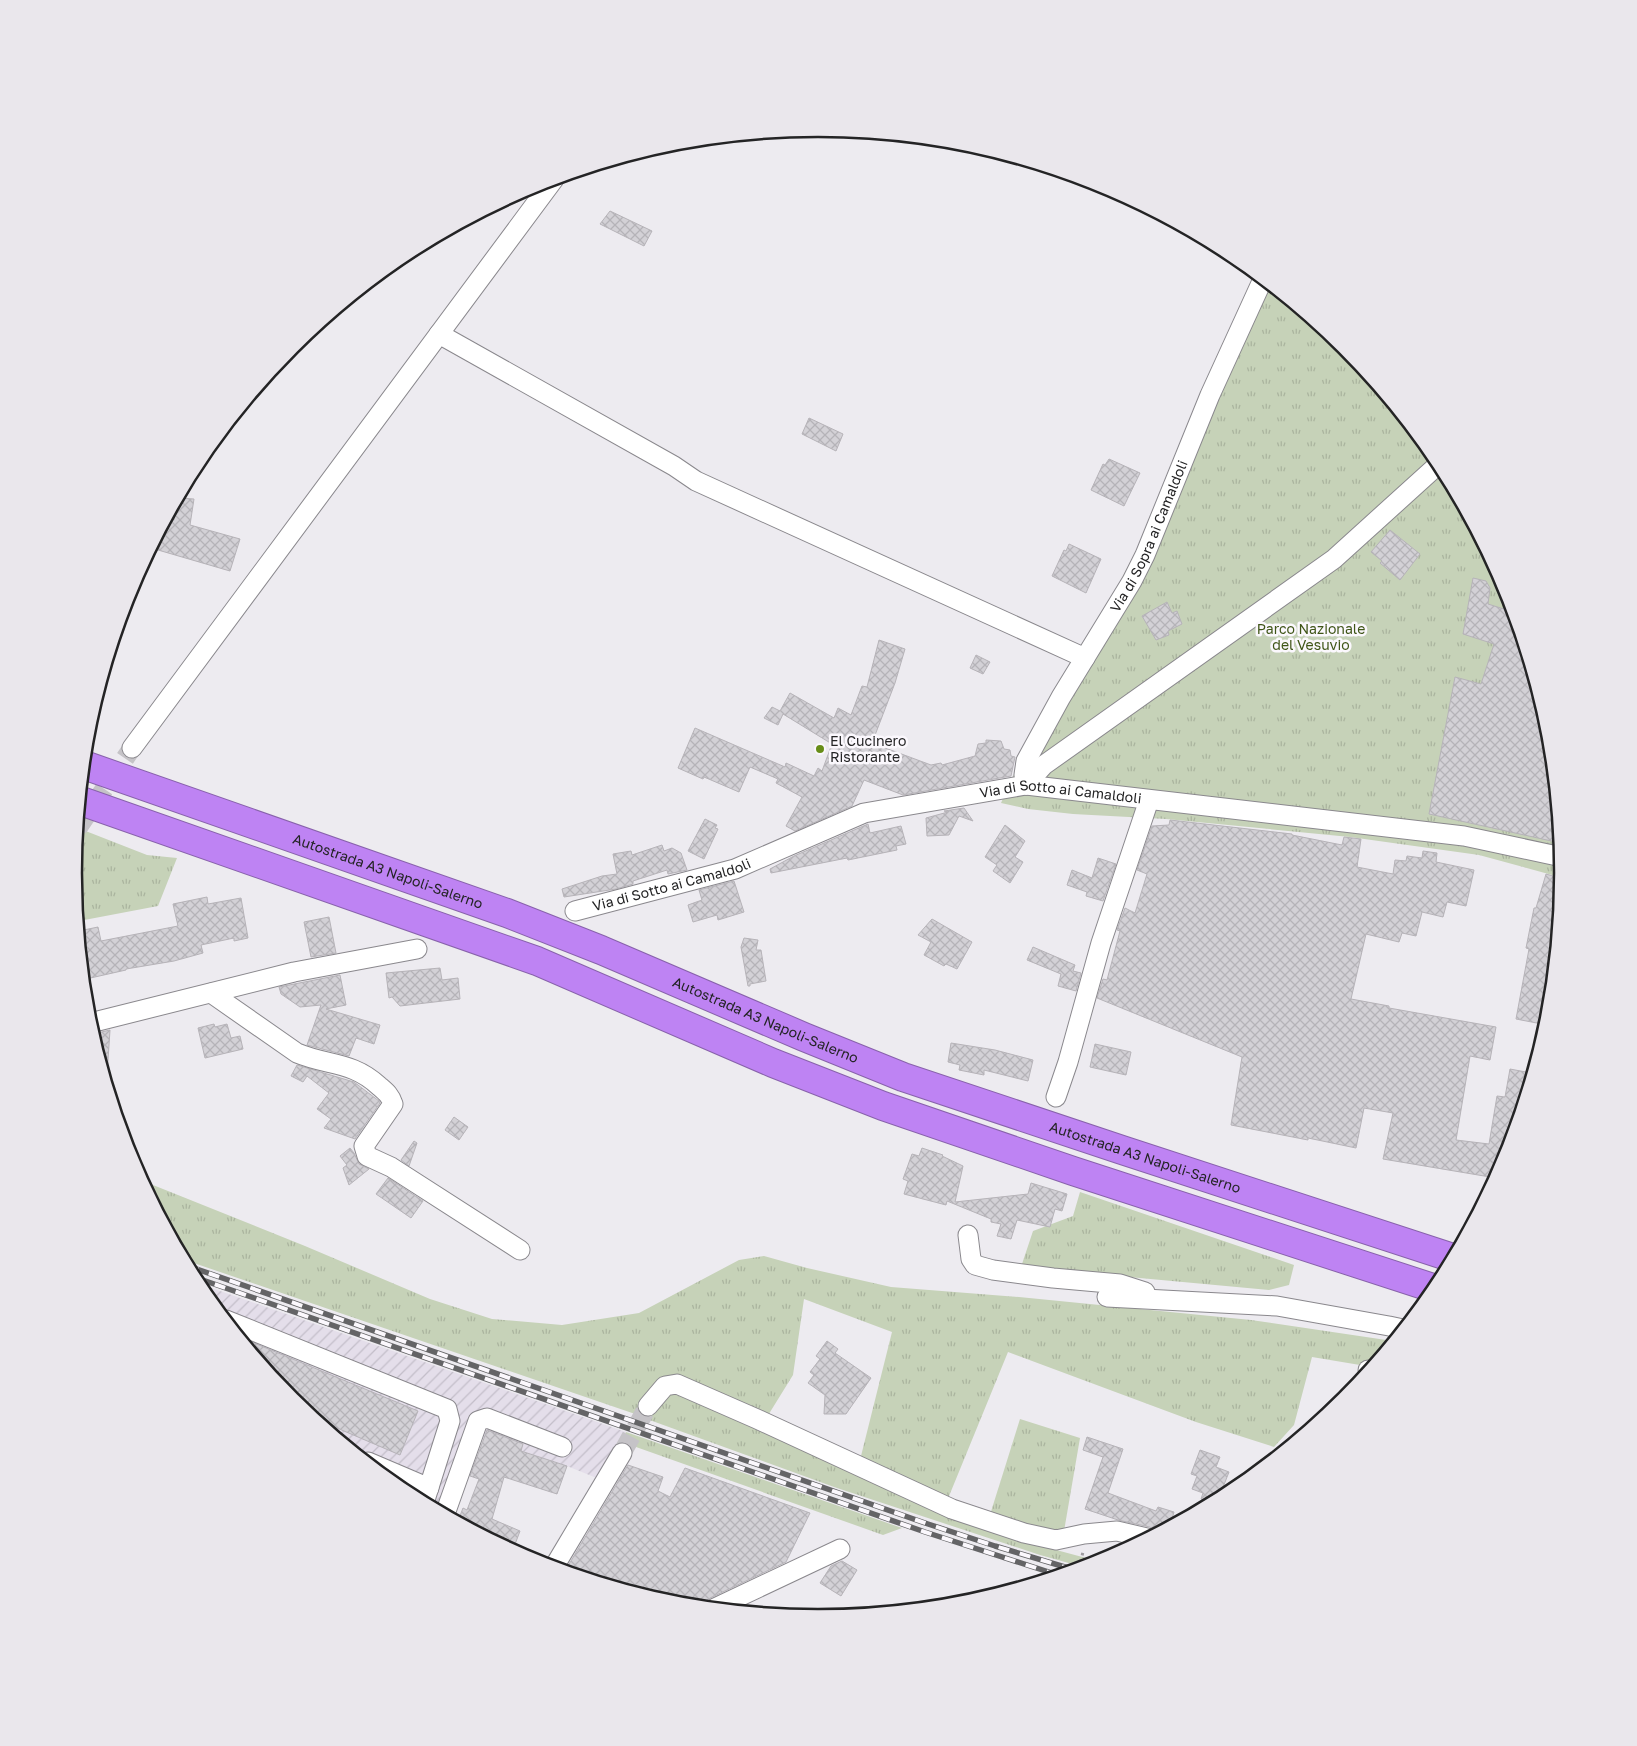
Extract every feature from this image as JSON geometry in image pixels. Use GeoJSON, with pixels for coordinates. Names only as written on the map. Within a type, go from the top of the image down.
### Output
{"type":"FeatureCollection","features":[{"type":"Feature","properties":{"kind":"highway","name":"Autostrada A3 Napoli-Salerno"},"geometry":{"type":"LineString","coordinates":[[91,767],[507,913],[601,950],[804,1037],[903,1077],[1131,1154],[1447,1256]]}},
{"type":"Feature","properties":{"kind":"highway"},"geometry":{"type":"LineString","coordinates":[[86,803],[537,961],[773,1062],[883,1106],[1064,1168],[1427,1286]]}},
{"type":"Feature","properties":{"kind":"street"},"geometry":{"type":"LineString","coordinates":[[132,748],[545,190]]}},
{"type":"Feature","properties":{"kind":"street","name":"Via di Sopra ai Camaldoli"},"geometry":{"type":"LineString","coordinates":[[1026,785],[1024,775],[1026,761],[1132,581],[1145,555],[1210,395],[1261,284]]}},
{"type":"Feature","properties":{"kind":"street"},"geometry":{"type":"LineString","coordinates":[[439,334],[674,466],[696,481],[1085,658]]}},
{"type":"Feature","properties":{"kind":"street"},"geometry":{"type":"LineString","coordinates":[[1026,785],[1044,765],[1334,559],[1433,469]]}},
{"type":"Feature","properties":{"kind":"street","name":"Via di Sotto ai Camaldoli"},"geometry":{"type":"LineString","coordinates":[[574,911],[735,869],[864,813],[1026,785],[1464,836],[1554,854]]}},
{"type":"Feature","properties":{"kind":"street"},"geometry":{"type":"LineString","coordinates":[[1056,1097],[1068,1062],[1101,943],[1149,800]]}},
{"type":"Feature","properties":{"kind":"street"},"geometry":{"type":"LineString","coordinates":[[98,1021],[294,972],[417,949]]}},
{"type":"Feature","properties":{"kind":"street"},"geometry":{"type":"LineString","coordinates":[[211,993],[296,1053],[343,1065],[368,1076],[391,1097],[393,1104],[364,1146],[367,1156],[391,1167],[520,1250]]}},
{"type":"Feature","properties":{"kind":"street"},"geometry":{"type":"LineString","coordinates":[[968,1235],[971,1259],[975,1265],[993,1270],[1053,1278],[1120,1284],[1175,1300]]}},
{"type":"Feature","properties":{"kind":"street"},"geometry":{"type":"LineString","coordinates":[[1107,1297],[1277,1306],[1397,1328]]}},
{"type":"Feature","properties":{"kind":"street"},"geometry":{"type":"LineString","coordinates":[[238,1325],[447,1409],[450,1421],[426,1495]]}},
{"type":"Feature","properties":{"kind":"street"},"geometry":{"type":"LineString","coordinates":[[648,1406],[665,1386],[677,1384],[757,1418],[952,1508],[1024,1533],[1056,1540],[1084,1534],[1118,1531],[1138,1536]]}},
{"type":"Feature","properties":{"kind":"street"},"geometry":{"type":"LineString","coordinates":[[447,1508],[478,1421],[488,1418],[562,1447]]}},
{"type":"Feature","properties":{"kind":"street"},"geometry":{"type":"LineString","coordinates":[[558,1561],[622,1453]]}},
{"type":"Feature","properties":{"kind":"street"},"geometry":{"type":"LineString","coordinates":[[725,1603],[840,1549]]}},
{"type":"Feature","properties":{"kind":"path"},"geometry":{"type":"LineString","coordinates":[[1081,1560],[1083,1553]]}},
{"type":"Feature","properties":{"kind":"shaded area"},"geometry":{"type":"Polygon","coordinates":[[[211,1288],[626,1432],[604,1481],[567,1466],[476,1436],[450,1510],[370,1457],[333,1426],[265,1358],[211,1288]]]}},
{"type":"Feature","properties":{"kind":"green space","name":"Parco Nazionale del Vesuvio"},"geometry":{"type":"Polygon","coordinates":[[[1257,282],[1304,320],[1372,388],[1430,464],[1456,505],[1479,547],[1515,636],[1540,729],[1553,825],[1554,876],[1479,855],[1350,837],[1166,819],[1073,814],[1028,809],[1001,803],[1015,772],[1084,651],[1134,555],[1169,482],[1257,282]]]}},
{"type":"Feature","properties":{"kind":"green space"},"geometry":{"type":"Polygon","coordinates":[[[84,830],[147,855],[177,858],[158,906],[84,920],[82,873],[84,830]]]}},
{"type":"Feature","properties":{"kind":"green space"},"geometry":{"type":"Polygon","coordinates":[[[152,1185],[430,1299],[492,1319],[562,1325],[639,1313],[739,1260],[764,1256],[891,1287],[1019,1297],[1251,1320],[1387,1340],[1365,1366],[1312,1357],[1294,1425],[1274,1447],[1196,1422],[1008,1352],[947,1501],[859,1464],[892,1332],[804,1299],[793,1375],[767,1417],[658,1387],[638,1415],[195,1264],[181,1241],[152,1185]]]}},
{"type":"Feature","properties":{"kind":"green space"},"geometry":{"type":"Polygon","coordinates":[[[1080,1192],[1294,1265],[1289,1285],[1269,1290],[1021,1267],[1033,1231],[1073,1216],[1080,1192]]]}},
{"type":"Feature","properties":{"kind":"green space"},"geometry":{"type":"Polygon","coordinates":[[[677,1388],[950,1513],[1060,1551],[1086,1558],[1071,1564],[1040,1555],[834,1487],[644,1418],[663,1391],[677,1388]]]}},
{"type":"Feature","properties":{"kind":"green space"},"geometry":{"type":"Polygon","coordinates":[[[1020,1419],[1080,1438],[1063,1537],[989,1518],[1020,1419]]]}},
{"type":"Feature","properties":{"kind":"green space"},"geometry":{"type":"Polygon","coordinates":[[[626,1432],[902,1528],[883,1535],[622,1442],[626,1432]]]}},
{"type":"Feature","properties":{"kind":"building"},"geometry":{"type":"Polygon","coordinates":[[[610,211],[652,231],[644,246],[600,224],[610,211]]]}},
{"type":"Feature","properties":{"kind":"building"},"geometry":{"type":"Polygon","coordinates":[[[809,418],[843,434],[836,451],[802,434],[809,418]]]}},
{"type":"Feature","properties":{"kind":"building"},"geometry":{"type":"Polygon","coordinates":[[[1109,459],[1140,473],[1124,506],[1091,490],[1103,464],[1105,465],[1109,459]]]}},
{"type":"Feature","properties":{"kind":"building"},"geometry":{"type":"Polygon","coordinates":[[[185,498],[194,499],[190,525],[240,539],[230,571],[158,550],[185,498]]]}},
{"type":"Feature","properties":{"kind":"building"},"geometry":{"type":"Polygon","coordinates":[[[1390,530],[1420,554],[1400,580],[1380,563],[1382,561],[1371,552],[1390,530]]]}},
{"type":"Feature","properties":{"kind":"building"},"geometry":{"type":"Polygon","coordinates":[[[1069,544],[1101,559],[1086,593],[1052,576],[1064,550],[1066,551],[1069,544]]]}},
{"type":"Feature","properties":{"kind":"building"},"geometry":{"type":"Polygon","coordinates":[[[1473,578],[1486,581],[1490,588],[1488,604],[1505,609],[1529,683],[1540,729],[1548,777],[1553,841],[1429,814],[1455,677],[1481,684],[1494,644],[1463,634],[1473,578]]]}},
{"type":"Feature","properties":{"kind":"building"},"geometry":{"type":"Polygon","coordinates":[[[1167,602],[1172,613],[1177,611],[1182,624],[1168,631],[1169,635],[1156,640],[1142,616],[1167,602]]]}},
{"type":"Feature","properties":{"kind":"building"},"geometry":{"type":"Polygon","coordinates":[[[879,640],[905,649],[895,683],[872,743],[931,765],[941,763],[942,765],[975,756],[978,744],[986,743],[986,740],[1001,741],[1004,749],[1010,750],[1011,756],[1015,757],[1011,776],[903,795],[864,780],[852,806],[795,831],[786,826],[802,797],[776,783],[778,779],[750,767],[739,792],[678,768],[695,728],[785,767],[786,763],[814,776],[818,768],[822,771],[832,744],[783,714],[778,725],[764,718],[772,707],[780,711],[790,693],[834,718],[838,708],[851,715],[862,686],[867,687],[879,640]]]}},
{"type":"Feature","properties":{"kind":"building"},"geometry":{"type":"Polygon","coordinates":[[[976,655],[990,662],[983,674],[970,668],[976,655]]]}},
{"type":"Feature","properties":{"kind":"building"},"geometry":{"type":"Polygon","coordinates":[[[964,808],[973,821],[959,816],[949,835],[927,836],[926,818],[948,812],[944,811],[964,808]]]}},
{"type":"Feature","properties":{"kind":"building"},"geometry":{"type":"Polygon","coordinates":[[[705,819],[717,825],[715,828],[718,829],[704,859],[688,851],[705,819]]]}},
{"type":"Feature","properties":{"kind":"building"},"geometry":{"type":"Polygon","coordinates":[[[1170,820],[1292,834],[1342,845],[1344,837],[1361,839],[1357,867],[1393,874],[1395,860],[1406,861],[1407,856],[1422,858],[1423,851],[1437,853],[1436,862],[1474,870],[1466,906],[1447,902],[1443,917],[1422,912],[1416,936],[1402,933],[1399,942],[1366,934],[1351,999],[1389,1006],[1389,1008],[1496,1027],[1490,1060],[1470,1056],[1456,1140],[1489,1144],[1497,1096],[1505,1097],[1510,1069],[1526,1072],[1515,1110],[1489,1177],[1383,1159],[1393,1113],[1364,1108],[1356,1148],[1231,1125],[1242,1057],[1097,998],[1103,979],[1107,980],[1120,931],[1117,930],[1125,908],[1135,913],[1147,874],[1137,870],[1152,826],[1169,825],[1170,820]]]}},
{"type":"Feature","properties":{"kind":"building"},"geometry":{"type":"Polygon","coordinates":[[[868,824],[870,833],[901,826],[906,844],[896,846],[897,850],[771,873],[770,869],[794,856],[868,824]]]}},
{"type":"Feature","properties":{"kind":"building"},"geometry":{"type":"Polygon","coordinates":[[[1005,825],[1025,841],[1015,857],[1023,862],[1010,883],[993,871],[997,865],[985,857],[1005,825]]]}},
{"type":"Feature","properties":{"kind":"building"},"geometry":{"type":"Polygon","coordinates":[[[662,845],[664,851],[672,848],[681,853],[687,870],[668,874],[667,870],[633,881],[633,884],[616,889],[564,897],[562,889],[602,876],[617,874],[613,854],[631,851],[632,855],[662,845]]]}},
{"type":"Feature","properties":{"kind":"building"},"geometry":{"type":"Polygon","coordinates":[[[1098,858],[1116,864],[1103,901],[1086,896],[1087,892],[1067,885],[1072,870],[1092,878],[1098,858]]]}},
{"type":"Feature","properties":{"kind":"building"},"geometry":{"type":"Polygon","coordinates":[[[1546,874],[1554,876],[1553,921],[1548,969],[1538,1023],[1516,1019],[1529,949],[1526,948],[1534,908],[1536,908],[1546,874]]]}},
{"type":"Feature","properties":{"kind":"building"},"geometry":{"type":"Polygon","coordinates":[[[734,881],[744,912],[718,920],[717,915],[693,922],[688,905],[702,900],[699,890],[734,881]]]}},
{"type":"Feature","properties":{"kind":"building"},"geometry":{"type":"Polygon","coordinates":[[[207,897],[208,904],[241,898],[248,938],[234,941],[234,938],[201,945],[203,953],[174,961],[126,969],[90,978],[85,930],[98,927],[101,941],[178,926],[173,904],[207,897]]]}},
{"type":"Feature","properties":{"kind":"building"},"geometry":{"type":"Polygon","coordinates":[[[329,917],[336,953],[311,957],[304,922],[329,917]]]}},
{"type":"Feature","properties":{"kind":"building"},"geometry":{"type":"Polygon","coordinates":[[[932,919],[972,942],[957,969],[946,964],[944,966],[924,955],[931,942],[918,935],[932,919]]]}},
{"type":"Feature","properties":{"kind":"building"},"geometry":{"type":"Polygon","coordinates":[[[744,938],[758,940],[756,950],[761,950],[766,981],[750,984],[750,986],[748,986],[741,947],[744,938]]]}},
{"type":"Feature","properties":{"kind":"building"},"geometry":{"type":"Polygon","coordinates":[[[1033,947],[1075,965],[1073,971],[1081,973],[1076,991],[1058,986],[1061,974],[1027,960],[1033,947]]]}},
{"type":"Feature","properties":{"kind":"building"},"geometry":{"type":"Polygon","coordinates":[[[440,968],[442,980],[458,978],[460,999],[400,1006],[392,997],[389,998],[386,973],[440,968]]]}},
{"type":"Feature","properties":{"kind":"building"},"geometry":{"type":"Polygon","coordinates":[[[340,975],[346,1005],[326,1009],[380,1025],[374,1044],[356,1038],[349,1056],[307,1045],[321,1005],[300,1007],[281,994],[279,987],[340,975]]]}},
{"type":"Feature","properties":{"kind":"building"},"geometry":{"type":"Polygon","coordinates":[[[214,1024],[215,1027],[227,1024],[231,1038],[240,1036],[243,1049],[205,1058],[198,1028],[214,1024]]]}},
{"type":"Feature","properties":{"kind":"building"},"geometry":{"type":"Polygon","coordinates":[[[110,1030],[108,1062],[101,1032],[110,1030]]]}},
{"type":"Feature","properties":{"kind":"building"},"geometry":{"type":"Polygon","coordinates":[[[951,1043],[995,1050],[1033,1060],[1028,1081],[984,1070],[984,1075],[959,1070],[960,1065],[948,1062],[951,1043]]]}},
{"type":"Feature","properties":{"kind":"building"},"geometry":{"type":"Polygon","coordinates":[[[1095,1044],[1131,1052],[1126,1075],[1090,1067],[1095,1044]]]}},
{"type":"Feature","properties":{"kind":"building"},"geometry":{"type":"Polygon","coordinates":[[[297,1065],[354,1082],[379,1101],[380,1103],[355,1139],[324,1128],[331,1119],[317,1109],[329,1093],[307,1076],[303,1082],[291,1076],[297,1065]]]}},
{"type":"Feature","properties":{"kind":"building"},"geometry":{"type":"Polygon","coordinates":[[[454,1117],[468,1127],[459,1140],[445,1130],[454,1117]]]}},
{"type":"Feature","properties":{"kind":"building"},"geometry":{"type":"Polygon","coordinates":[[[414,1141],[417,1143],[409,1166],[401,1160],[414,1141]]]}},
{"type":"Feature","properties":{"kind":"building"},"geometry":{"type":"Polygon","coordinates":[[[350,1148],[359,1164],[369,1169],[349,1185],[343,1168],[347,1165],[340,1156],[350,1148]]]}},
{"type":"Feature","properties":{"kind":"building"},"geometry":{"type":"Polygon","coordinates":[[[922,1148],[943,1155],[963,1166],[955,1202],[1028,1194],[1031,1183],[1067,1194],[1062,1211],[1055,1209],[1050,1227],[1017,1220],[1011,1239],[997,1236],[1001,1224],[991,1222],[991,1219],[947,1201],[946,1205],[904,1194],[908,1181],[903,1179],[912,1154],[919,1156],[922,1148]]]}},
{"type":"Feature","properties":{"kind":"building"},"geometry":{"type":"Polygon","coordinates":[[[388,1178],[423,1201],[411,1218],[376,1194],[388,1178]]]}},
{"type":"Feature","properties":{"kind":"building"},"geometry":{"type":"Polygon","coordinates":[[[827,1341],[838,1349],[835,1353],[871,1378],[846,1414],[824,1414],[825,1395],[808,1383],[814,1375],[810,1372],[820,1359],[816,1356],[827,1341]]]}},
{"type":"Feature","properties":{"kind":"building"},"geometry":{"type":"Polygon","coordinates":[[[252,1342],[418,1411],[400,1455],[334,1427],[298,1393],[252,1342]]]}},
{"type":"Feature","properties":{"kind":"building"},"geometry":{"type":"Polygon","coordinates":[[[487,1430],[523,1444],[521,1451],[567,1466],[557,1494],[504,1477],[492,1519],[520,1531],[515,1543],[460,1515],[463,1508],[467,1510],[479,1479],[470,1476],[487,1430]]]}},
{"type":"Feature","properties":{"kind":"building"},"geometry":{"type":"Polygon","coordinates":[[[1087,1437],[1123,1449],[1108,1493],[1156,1511],[1158,1507],[1174,1512],[1172,1517],[1152,1529],[1085,1509],[1103,1457],[1083,1450],[1087,1437]]]}},
{"type":"Feature","properties":{"kind":"building"},"geometry":{"type":"Polygon","coordinates":[[[1200,1450],[1220,1457],[1216,1467],[1229,1472],[1223,1487],[1203,1500],[1201,1499],[1203,1493],[1192,1489],[1197,1476],[1191,1474],[1200,1450]]]}},
{"type":"Feature","properties":{"kind":"building"},"geometry":{"type":"Polygon","coordinates":[[[628,1465],[663,1477],[658,1491],[670,1497],[685,1468],[810,1513],[786,1562],[707,1600],[628,1584],[569,1565],[628,1465]]]}},
{"type":"Feature","properties":{"kind":"building"},"geometry":{"type":"Polygon","coordinates":[[[842,1561],[857,1570],[841,1596],[820,1583],[831,1566],[842,1561]]]}},
{"type":"Feature","properties":{"kind":"tunnel"},"geometry":{"type":"LineString","coordinates":[[85,818],[132,748]]}},
{"type":"Feature","properties":{"kind":"tunnel"},"geometry":{"type":"LineString","coordinates":[[622,1453],[648,1406]]}},
{"type":"Feature","properties":{"kind":"railway"},"geometry":{"type":"LineString","coordinates":[[199,1270],[928,1524],[1064,1567]]}},
{"type":"Feature","properties":{"kind":"railway"},"geometry":{"type":"LineString","coordinates":[[207,1281],[925,1532],[1049,1572]]}},
{"type":"Feature","properties":{"kind":"place","name":"El Cucinero Ristorante"},"geometry":{"type":"Point","coordinates":[820,749]}}]}
